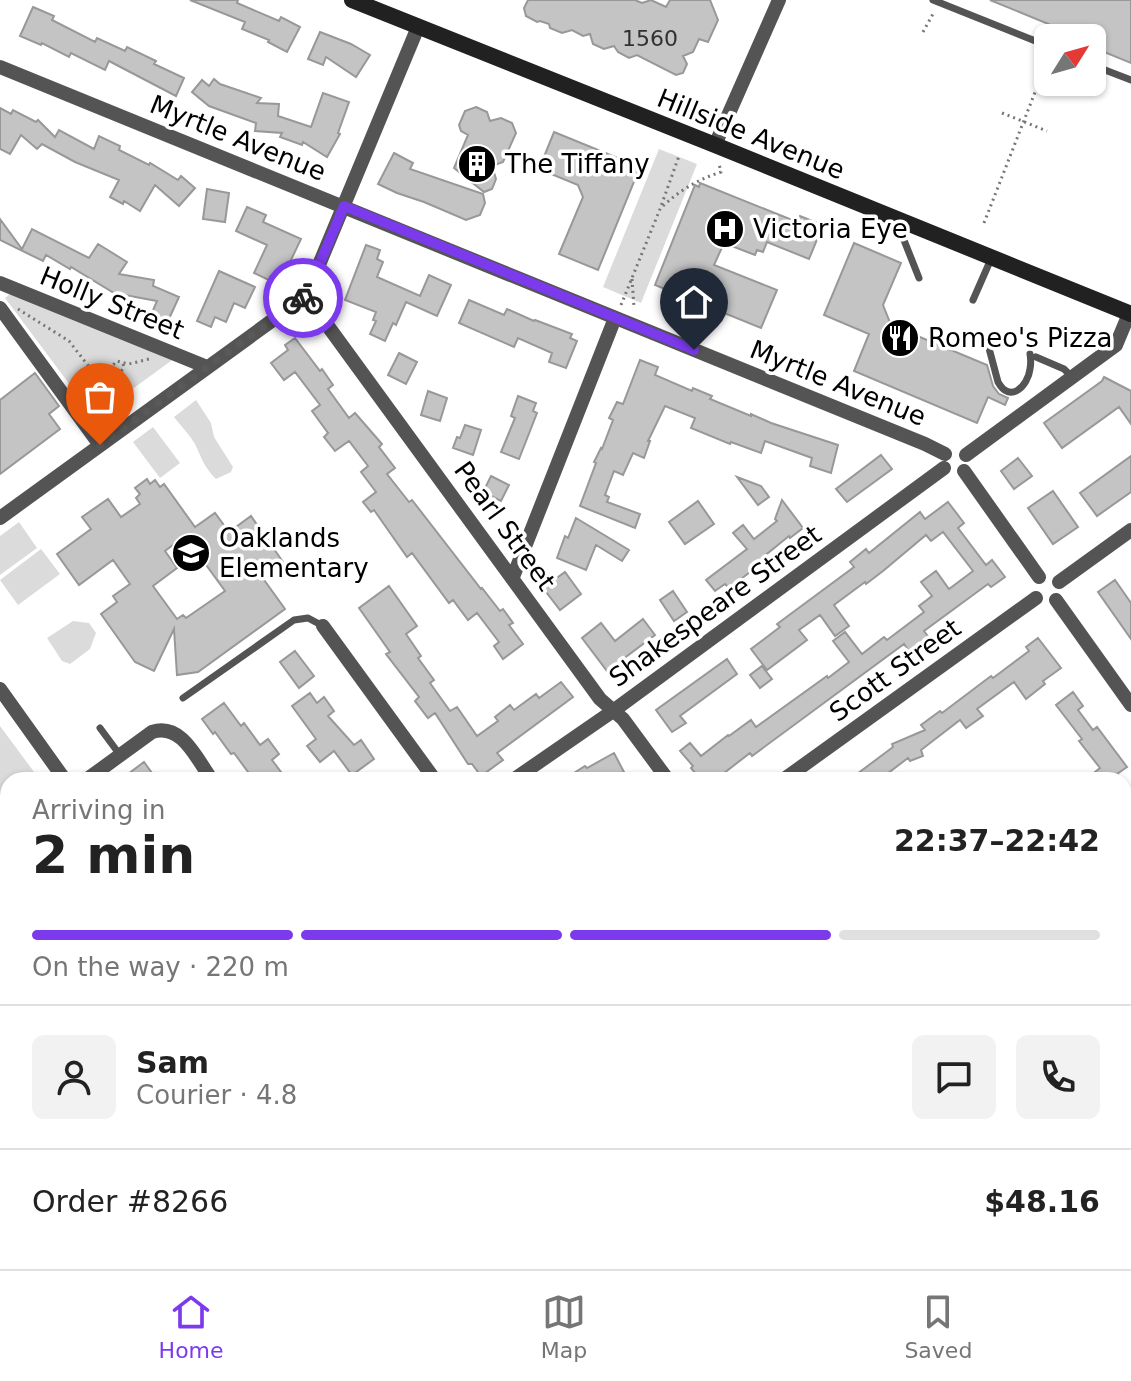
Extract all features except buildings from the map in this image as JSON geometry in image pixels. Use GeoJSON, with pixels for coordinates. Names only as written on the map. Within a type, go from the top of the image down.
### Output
{"type":"FeatureCollection","features":[{"type":"Feature","properties":{"kind":"main road","name":"Hillside Avenue"},"geometry":{"type":"LineString","coordinates":[[352,0],[1130,312]]}},
{"type":"Feature","properties":{"kind":"street"},"geometry":{"type":"LineString","coordinates":[[715,145],[779,0]]}},
{"type":"Feature","properties":{"kind":"street"},"geometry":{"type":"LineString","coordinates":[[0,518],[306,296],[418,27]]}},
{"type":"Feature","properties":{"kind":"street","name":"Myrtle Avenue"},"geometry":{"type":"LineString","coordinates":[[0,67],[911,438],[945,461]]}},
{"type":"Feature","properties":{"kind":"street","name":"Holly Street"},"geometry":{"type":"LineString","coordinates":[[0,283],[207,367]]}},
{"type":"Feature","properties":{"kind":"street","name":"Pearl Street"},"geometry":{"type":"LineString","coordinates":[[306,296],[600,699],[623,719],[662,772]]}},
{"type":"Feature","properties":{"kind":"street"},"geometry":{"type":"LineString","coordinates":[[1,309],[100,445]]}},
{"type":"Feature","properties":{"kind":"street"},"geometry":{"type":"LineString","coordinates":[[966,455],[1116,345],[1130,312]]}},
{"type":"Feature","properties":{"kind":"street"},"geometry":{"type":"LineString","coordinates":[[513,577],[615,318]]}},
{"type":"Feature","properties":{"kind":"street"},"geometry":{"type":"LineString","coordinates":[[955,449],[966,455],[968,463],[964,471],[951,474],[945,461],[955,449]]}},
{"type":"Feature","properties":{"kind":"street","name":"Shakespeare Street"},"geometry":{"type":"LineString","coordinates":[[525,772],[613,711],[945,461]]}},
{"type":"Feature","properties":{"kind":"street"},"geometry":{"type":"LineString","coordinates":[[964,471],[1039,577]]}},
{"type":"Feature","properties":{"kind":"street"},"geometry":{"type":"LineString","coordinates":[[1059,582],[1131,530]]}},
{"type":"Feature","properties":{"kind":"street"},"geometry":{"type":"LineString","coordinates":[[1050,575],[1059,582],[1061,592],[1056,600],[1045,603],[1036,598],[1033,587],[1039,577],[1050,575]]}},
{"type":"Feature","properties":{"kind":"street","name":"Scott Street"},"geometry":{"type":"LineString","coordinates":[[794,772],[1036,598]]}},
{"type":"Feature","properties":{"kind":"street"},"geometry":{"type":"LineString","coordinates":[[1056,600],[1131,705]]}},
{"type":"Feature","properties":{"kind":"street"},"geometry":{"type":"LineString","coordinates":[[323,626],[429,772]]}},
{"type":"Feature","properties":{"kind":"street"},"geometry":{"type":"LineString","coordinates":[[0,689],[59,772]]}},
{"type":"Feature","properties":{"kind":"street"},"geometry":{"type":"LineString","coordinates":[[97,772],[158,730],[169,730],[181,738],[206,772]]}},
{"type":"Feature","properties":{"kind":"lane"},"geometry":{"type":"LineString","coordinates":[[933,0],[1034,40]]}},
{"type":"Feature","properties":{"kind":"lane"},"geometry":{"type":"LineString","coordinates":[[1106,70],[1131,80]]}},
{"type":"Feature","properties":{"kind":"lane"},"geometry":{"type":"LineString","coordinates":[[895,218],[919,278]]}},
{"type":"Feature","properties":{"kind":"lane"},"geometry":{"type":"LineString","coordinates":[[973,300],[991,257]]}},
{"type":"Feature","properties":{"kind":"lane"},"geometry":{"type":"LineString","coordinates":[[986,337],[998,382],[1006,392],[1021,389],[1033,356],[1064,369],[1072,377]]}},
{"type":"Feature","properties":{"kind":"lane"},"geometry":{"type":"LineString","coordinates":[[183,698],[294,620],[308,618],[323,626]]}},
{"type":"Feature","properties":{"kind":"lane"},"geometry":{"type":"LineString","coordinates":[[100,728],[120,755]]}},
{"type":"Feature","properties":{"kind":"path"},"geometry":{"type":"LineString","coordinates":[[923,32],[932,11]]}},
{"type":"Feature","properties":{"kind":"path"},"geometry":{"type":"LineString","coordinates":[[984,223],[1034,95]]}},
{"type":"Feature","properties":{"kind":"path"},"geometry":{"type":"LineString","coordinates":[[1002,113],[1047,131]]}},
{"type":"Feature","properties":{"kind":"path"},"geometry":{"type":"LineString","coordinates":[[621,303],[679,156]]}},
{"type":"Feature","properties":{"kind":"path"},"geometry":{"type":"LineString","coordinates":[[660,209],[704,177],[721,172]]}},
{"type":"Feature","properties":{"kind":"path"},"geometry":{"type":"LineString","coordinates":[[632,278],[634,307]]}},
{"type":"Feature","properties":{"kind":"path"},"geometry":{"type":"LineString","coordinates":[[1,309],[20,309],[60,335],[69,341],[90,368],[105,377]]}},
{"type":"Feature","properties":{"kind":"path"},"geometry":{"type":"LineString","coordinates":[[95,416],[105,377],[112,366]]}},
{"type":"Feature","properties":{"kind":"shaded area"},"geometry":{"type":"Polygon","coordinates":[[[659,149],[697,164],[641,303],[603,287],[659,149]]]}},
{"type":"Feature","properties":{"kind":"shaded area"},"geometry":{"type":"Polygon","coordinates":[[[11,293],[175,358],[94,417],[5,298],[11,293]]]}},
{"type":"Feature","properties":{"kind":"shaded area"},"geometry":{"type":"Polygon","coordinates":[[[196,400],[233,467],[231,472],[216,479],[174,417],[196,400]]]}},
{"type":"Feature","properties":{"kind":"shaded area"},"geometry":{"type":"Polygon","coordinates":[[[153,427],[180,463],[160,478],[133,442],[153,427]]]}},
{"type":"Feature","properties":{"kind":"shaded area"},"geometry":{"type":"Polygon","coordinates":[[[19,522],[37,548],[0,575],[0,536],[19,522]]]}},
{"type":"Feature","properties":{"kind":"shaded area"},"geometry":{"type":"Polygon","coordinates":[[[41,549],[60,574],[18,605],[0,580],[41,549]]]}},
{"type":"Feature","properties":{"kind":"shaded area"},"geometry":{"type":"Polygon","coordinates":[[[73,621],[89,623],[96,633],[90,649],[70,664],[62,661],[47,638],[73,621]]]}},
{"type":"Feature","properties":{"kind":"shaded area"},"geometry":{"type":"Polygon","coordinates":[[[0,726],[34,772],[0,772],[0,726]]]}},
{"type":"Feature","properties":{"kind":"way so far"},"geometry":{"type":"LineString","coordinates":[[100,445],[303,298]]}},
{"type":"Feature","properties":{"kind":"place","name":"The Tiffany"},"geometry":{"type":"Point","coordinates":[477,164]}},
{"type":"Feature","properties":{"kind":"place","name":"Victoria Eye"},"geometry":{"type":"Point","coordinates":[725,229]}},
{"type":"Feature","properties":{"kind":"place","name":"Romeo's Pizza"},"geometry":{"type":"Point","coordinates":[900,338]}},
{"type":"Feature","properties":{"kind":"place","name":"Oaklands Elementary"},"geometry":{"type":"Point","coordinates":[191,553]}},
{"type":"Feature","properties":{"kind":"route"},"geometry":{"type":"LineString","coordinates":[[303,298],[344,206],[694,350]]}}]}
